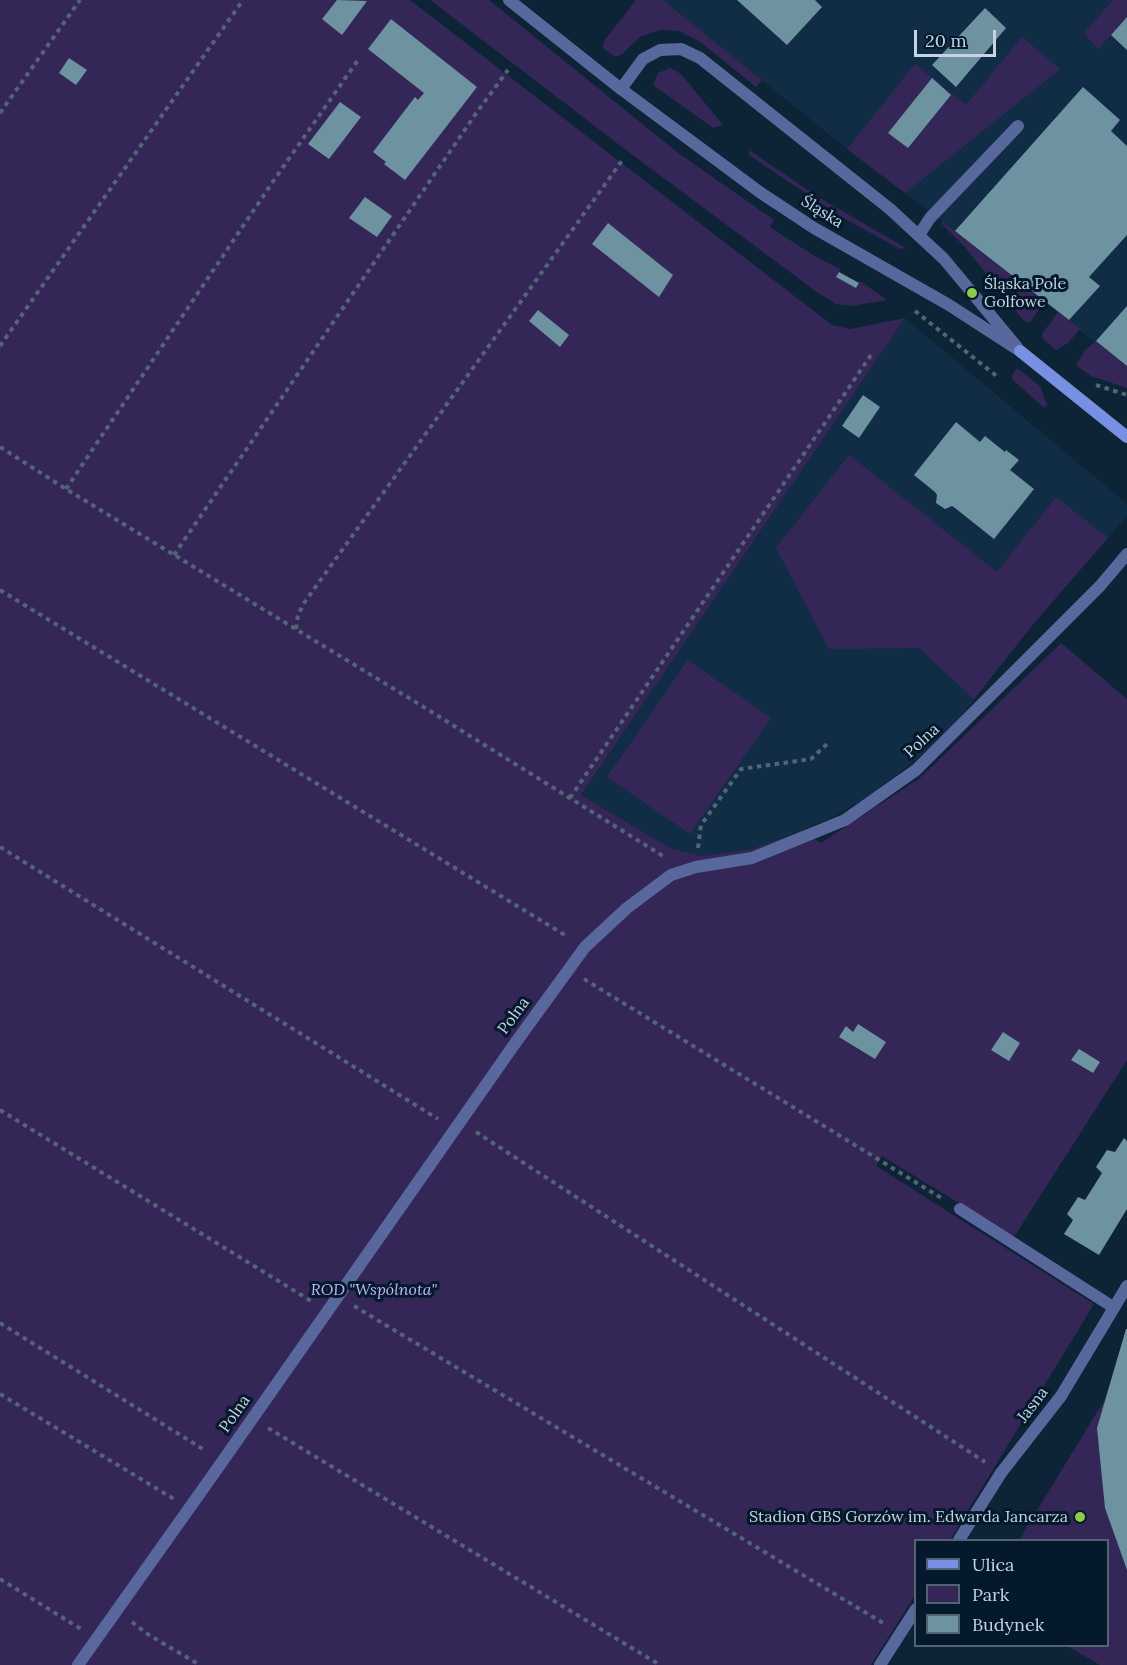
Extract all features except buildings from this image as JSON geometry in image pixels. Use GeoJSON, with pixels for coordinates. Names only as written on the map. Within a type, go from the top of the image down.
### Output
{"type":"FeatureCollection","features":[{"type":"Feature","properties":{"kind":"street","name":"Śląska"},"geometry":{"type":"LineString","coordinates":[[509,0],[621,89],[761,193],[814,228],[950,304],[1020,351],[1127,437]]}},
{"type":"Feature","properties":{"kind":"street"},"geometry":{"type":"LineString","coordinates":[[621,89],[637,66],[651,53],[670,48],[691,52],[890,208],[944,259],[1020,351]]}},
{"type":"Feature","properties":{"kind":"street"},"geometry":{"type":"LineString","coordinates":[[919,235],[930,218],[1018,126]]}},
{"type":"Feature","properties":{"kind":"street","name":"Polna"},"geometry":{"type":"LineString","coordinates":[[78,1665],[585,947],[627,908],[671,875],[690,868],[752,858],[845,820],[916,770],[1100,586],[1127,554]]}},
{"type":"Feature","properties":{"kind":"street"},"geometry":{"type":"LineString","coordinates":[[960,1209],[1113,1307]]}},
{"type":"Feature","properties":{"kind":"street","name":"Jasna"},"geometry":{"type":"LineString","coordinates":[[960,1539],[1001,1473],[1061,1396],[1127,1286]]}},
{"type":"Feature","properties":{"kind":"street"},"geometry":{"type":"LineString","coordinates":[[880,1665],[914,1611]]}},
{"type":"Feature","properties":{"kind":"path"},"geometry":{"type":"LineString","coordinates":[[0,113],[80,0]]}},
{"type":"Feature","properties":{"kind":"path"},"geometry":{"type":"LineString","coordinates":[[0,346],[243,0]]}},
{"type":"Feature","properties":{"kind":"path"},"geometry":{"type":"LineString","coordinates":[[66,489],[274,180],[358,60]]}},
{"type":"Feature","properties":{"kind":"path"},"geometry":{"type":"LineString","coordinates":[[174,555],[508,70]]}},
{"type":"Feature","properties":{"kind":"path"},"geometry":{"type":"LineString","coordinates":[[296,629],[298,615],[304,603],[624,158]]}},
{"type":"Feature","properties":{"kind":"path"},"geometry":{"type":"LineString","coordinates":[[909,307],[999,378]]}},
{"type":"Feature","properties":{"kind":"path"},"geometry":{"type":"LineString","coordinates":[[570,798],[871,355]]}},
{"type":"Feature","properties":{"kind":"path"},"geometry":{"type":"LineString","coordinates":[[1092,383],[1127,395]]}},
{"type":"Feature","properties":{"kind":"path"},"geometry":{"type":"LineString","coordinates":[[0,447],[570,798],[690,868],[701,825],[741,769],[811,759],[827,744]]}},
{"type":"Feature","properties":{"kind":"path"},"geometry":{"type":"LineString","coordinates":[[0,590],[585,947]]}},
{"type":"Feature","properties":{"kind":"path"},"geometry":{"type":"LineString","coordinates":[[0,847],[441,1121],[477,1132],[1001,1473]]}},
{"type":"Feature","properties":{"kind":"path"},"geometry":{"type":"LineString","coordinates":[[568,969],[960,1209]]}},
{"type":"Feature","properties":{"kind":"path"},"geometry":{"type":"LineString","coordinates":[[0,1110],[328,1311]]}},
{"type":"Feature","properties":{"kind":"path"},"geometry":{"type":"LineString","coordinates":[[338,1297],[900,1633]]}},
{"type":"Feature","properties":{"kind":"path"},"geometry":{"type":"LineString","coordinates":[[0,1323],[222,1462]]}},
{"type":"Feature","properties":{"kind":"path"},"geometry":{"type":"LineString","coordinates":[[0,1394],[189,1509]]}},
{"type":"Feature","properties":{"kind":"path"},"geometry":{"type":"LineString","coordinates":[[252,1419],[660,1665]]}},
{"type":"Feature","properties":{"kind":"path"},"geometry":{"type":"LineString","coordinates":[[0,1579],[96,1639]]}},
{"type":"Feature","properties":{"kind":"path"},"geometry":{"type":"LineString","coordinates":[[117,1611],[149,1635],[200,1665]]}},
{"type":"Feature","properties":{"kind":"shaded area"},"geometry":{"type":"Polygon","coordinates":[[[663,0],[1127,0],[1127,368],[955,231],[847,149],[663,0]]]}},
{"type":"Feature","properties":{"kind":"shaded area"},"geometry":{"type":"Polygon","coordinates":[[[905,318],[1127,504],[1127,516],[1035,622],[947,734],[876,792],[802,831],[752,849],[702,856],[670,848],[581,795],[905,318]]]}},
{"type":"Feature","properties":{"kind":"green space","name":"ROD \"Wspólnota\""},"geometry":{"type":"Polygon","coordinates":[[[0,0],[410,0],[832,325],[850,329],[905,318],[581,795],[670,848],[702,856],[752,849],[802,831],[821,843],[920,778],[1061,643],[1127,699],[1127,1060],[1014,1237],[882,1156],[876,1166],[1094,1304],[951,1539],[914,1539],[914,1597],[871,1665],[0,1665],[0,0]]]}},
{"type":"Feature","properties":{"kind":"green space"},"geometry":{"type":"Polygon","coordinates":[[[430,0],[489,0],[677,152],[774,220],[770,227],[816,257],[840,269],[837,277],[856,288],[860,281],[887,300],[851,306],[836,304],[814,290],[430,0]]]}},
{"type":"Feature","properties":{"kind":"green space"},"geometry":{"type":"Polygon","coordinates":[[[636,0],[663,0],[762,80],[756,87],[699,41],[678,31],[661,30],[640,37],[622,54],[615,57],[603,48],[604,41],[636,0]]]}},
{"type":"Feature","properties":{"kind":"green space"},"geometry":{"type":"Polygon","coordinates":[[[1113,0],[1127,0],[1127,17],[1098,49],[1084,33],[1113,0]]]}},
{"type":"Feature","properties":{"kind":"green space"},"geometry":{"type":"Polygon","coordinates":[[[1022,37],[1060,69],[905,193],[847,149],[915,64],[966,105],[1022,37]]]}},
{"type":"Feature","properties":{"kind":"green space"},"geometry":{"type":"Polygon","coordinates":[[[670,68],[681,74],[723,125],[713,128],[653,85],[658,73],[670,68]]]}},
{"type":"Feature","properties":{"kind":"green space"},"geometry":{"type":"Polygon","coordinates":[[[749,150],[818,197],[906,248],[900,249],[838,215],[749,155],[749,150]]]}},
{"type":"Feature","properties":{"kind":"green space"},"geometry":{"type":"Polygon","coordinates":[[[942,221],[1045,302],[1029,323],[1024,321],[964,246],[941,223],[942,221]]]}},
{"type":"Feature","properties":{"kind":"green space"},"geometry":{"type":"Polygon","coordinates":[[[1058,312],[1080,329],[1068,343],[1056,350],[1043,339],[1042,334],[1058,312]]]}},
{"type":"Feature","properties":{"kind":"green space"},"geometry":{"type":"Polygon","coordinates":[[[1096,341],[1127,367],[1127,388],[1091,376],[1076,365],[1085,350],[1096,341]]]}},
{"type":"Feature","properties":{"kind":"green space"},"geometry":{"type":"Polygon","coordinates":[[[1017,368],[1040,386],[1047,405],[1044,408],[1012,379],[1017,368]]]}},
{"type":"Feature","properties":{"kind":"green space"},"geometry":{"type":"Polygon","coordinates":[[[849,455],[997,572],[1056,497],[1108,538],[1035,622],[974,699],[919,648],[829,649],[776,548],[849,455]]]}},
{"type":"Feature","properties":{"kind":"green space"},"geometry":{"type":"Polygon","coordinates":[[[688,660],[771,718],[690,834],[607,777],[688,660]]]}},
{"type":"Feature","properties":{"kind":"green space","name":"Stadion GBS Gorzów im. Edwarda Jancarza"},"geometry":{"type":"Polygon","coordinates":[[[1127,1329],[1127,1665],[1100,1665],[1069,1647],[1109,1647],[1109,1539],[1020,1539],[1105,1399],[1127,1329]]]}},
{"type":"Feature","properties":{"kind":"place","name":"Śląska Pole Golfowe"},"geometry":{"type":"Point","coordinates":[972,293]}},
{"type":"Feature","properties":{"kind":"place","name":"Stadion GBS Gorzów im. Edwarda Jancarza"},"geometry":{"type":"Point","coordinates":[1080,1517]}}]}
